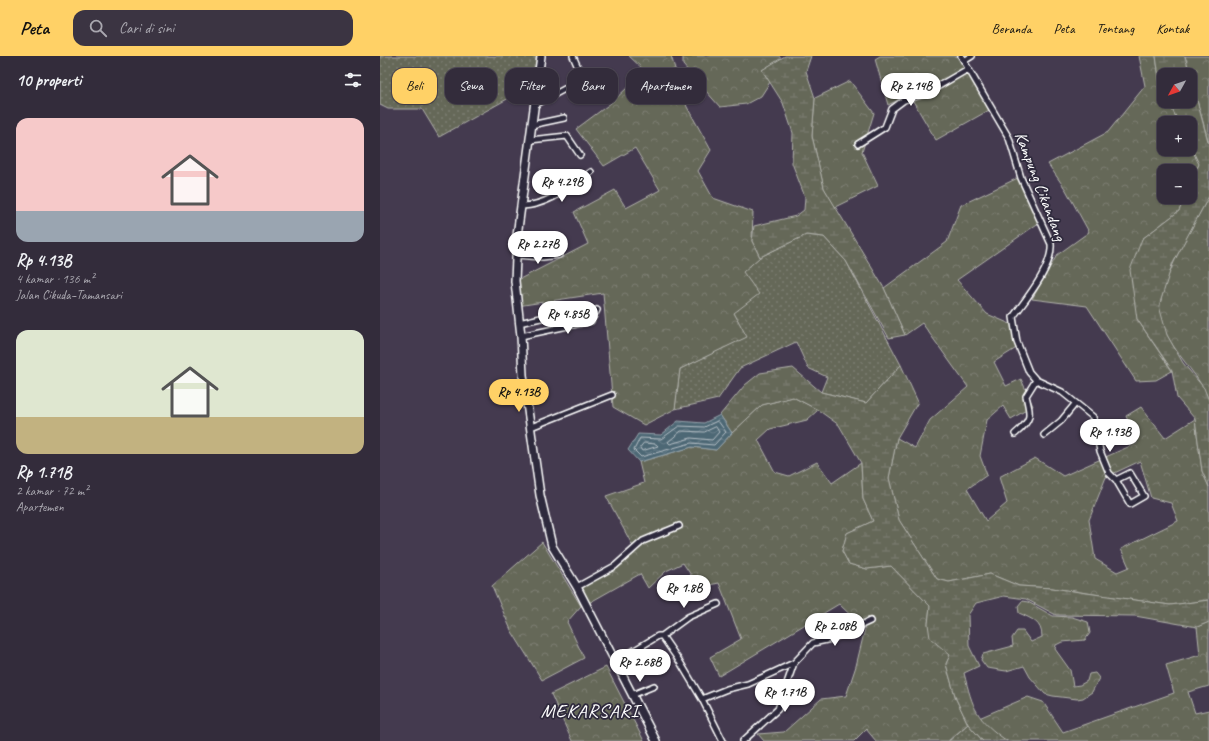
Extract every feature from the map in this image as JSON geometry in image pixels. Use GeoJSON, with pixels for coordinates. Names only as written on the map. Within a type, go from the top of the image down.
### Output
{"type":"FeatureCollection","features":[{"type":"Feature","properties":{"kind":"street"},"geometry":{"type":"LineString","coordinates":[[541,56],[531,124],[516,255],[515,281],[521,336],[523,375],[540,496],[549,537],[558,557],[577,586],[656,741]]}},
{"type":"Feature","properties":{"kind":"street"},"geometry":{"type":"LineString","coordinates":[[535,105],[583,79],[573,56]]}},
{"type":"Feature","properties":{"kind":"street"},"geometry":{"type":"LineString","coordinates":[[963,58],[972,56]]}},
{"type":"Feature","properties":{"kind":"street","name":"Kampung Cikandang"},"geometry":{"type":"LineString","coordinates":[[963,58],[1008,138],[1021,178],[1051,244],[1052,252],[1050,259],[1037,282],[1013,317],[1017,342],[1029,372],[1036,380]]}},
{"type":"Feature","properties":{"kind":"street"},"geometry":{"type":"LineString","coordinates":[[858,144],[885,127],[892,109],[904,100],[925,94],[968,69]]}},
{"type":"Feature","properties":{"kind":"street"},"geometry":{"type":"LineString","coordinates":[[531,124],[564,118]]}},
{"type":"Feature","properties":{"kind":"street"},"geometry":{"type":"LineString","coordinates":[[530,140],[567,136],[580,155]]}},
{"type":"Feature","properties":{"kind":"street"},"geometry":{"type":"LineString","coordinates":[[522,206],[534,205],[558,195],[591,172]]}},
{"type":"Feature","properties":{"kind":"street"},"geometry":{"type":"LineString","coordinates":[[516,255],[559,255]]}},
{"type":"Feature","properties":{"kind":"street"},"geometry":{"type":"LineString","coordinates":[[521,336],[591,321],[597,310]]}},
{"type":"Feature","properties":{"kind":"street"},"geometry":{"type":"LineString","coordinates":[[519,323],[558,314]]}},
{"type":"Feature","properties":{"kind":"street"},"geometry":{"type":"LineString","coordinates":[[1016,434],[1028,424],[1030,411],[1026,396],[1036,380],[1062,392],[1093,417],[1095,422],[1095,434],[1109,473],[1116,480],[1130,504],[1144,496],[1130,473],[1116,480]]}},
{"type":"Feature","properties":{"kind":"street"},"geometry":{"type":"LineString","coordinates":[[531,428],[612,395]]}},
{"type":"Feature","properties":{"kind":"street"},"geometry":{"type":"LineString","coordinates":[[1044,435],[1061,421],[1075,404]]}},
{"type":"Feature","properties":{"kind":"street"},"geometry":{"type":"LineString","coordinates":[[577,586],[615,566],[643,541],[679,526]]}},
{"type":"Feature","properties":{"kind":"street"},"geometry":{"type":"LineString","coordinates":[[615,662],[658,636],[662,636],[688,617],[718,604]]}},
{"type":"Feature","properties":{"kind":"street"},"geometry":{"type":"LineString","coordinates":[[702,699],[728,689],[748,684],[794,663],[814,643],[831,639],[870,621]]}},
{"type":"Feature","properties":{"kind":"street"},"geometry":{"type":"LineString","coordinates":[[662,636],[680,662],[702,699],[723,741]]}},
{"type":"Feature","properties":{"kind":"street"},"geometry":{"type":"LineString","coordinates":[[743,741],[778,709],[794,663]]}},
{"type":"Feature","properties":{"kind":"street"},"geometry":{"type":"LineString","coordinates":[[632,695],[654,686]]}},
{"type":"Feature","properties":{"kind":"green space"},"geometry":{"type":"Polygon","coordinates":[[[380,56],[541,56],[539,68],[505,68],[505,100],[439,137],[422,109],[388,109],[380,105],[380,56]]]}},
{"type":"Feature","properties":{"kind":"green space"},"geometry":{"type":"Polygon","coordinates":[[[629,56],[671,56],[675,68],[642,68],[629,56]]]}},
{"type":"Feature","properties":{"kind":"green space"},"geometry":{"type":"Polygon","coordinates":[[[683,56],[779,56],[781,59],[762,70],[770,82],[761,96],[746,104],[720,107],[706,91],[706,68],[686,68],[683,65],[683,56]]]}},
{"type":"Feature","properties":{"kind":"green space"},"geometry":{"type":"Polygon","coordinates":[[[785,56],[811,56],[806,71],[815,98],[812,136],[824,188],[884,288],[905,335],[889,338],[846,261],[824,237],[806,235],[760,257],[752,241],[754,226],[796,216],[804,210],[805,197],[792,163],[793,133],[783,103],[762,70],[785,56]]]}},
{"type":"Feature","properties":{"kind":"green space"},"geometry":{"type":"Polygon","coordinates":[[[880,56],[960,56],[991,109],[936,140],[913,101],[926,93],[916,75],[897,85],[898,100],[888,105],[875,59],[880,56]]]}},
{"type":"Feature","properties":{"kind":"green space"},"geometry":{"type":"Polygon","coordinates":[[[1139,56],[1156,56],[1158,68],[1157,108],[1172,108],[1176,116],[1157,116],[1157,156],[1195,156],[1199,164],[1197,169],[1197,164],[1157,164],[1157,204],[1182,204],[1179,211],[1142,239],[1137,319],[1172,371],[1156,380],[1136,381],[1087,306],[1032,299],[1057,255],[1089,232],[1066,190],[1048,164],[1108,132],[1145,86],[1139,56]]]}},
{"type":"Feature","properties":{"kind":"green space"},"geometry":{"type":"Polygon","coordinates":[[[1156,56],[1185,56],[1188,68],[1158,68],[1156,56]]]}},
{"type":"Feature","properties":{"kind":"green space"},"geometry":{"type":"Polygon","coordinates":[[[1185,56],[1209,56],[1209,144],[1197,100],[1197,68],[1188,68],[1185,56]]]}},
{"type":"Feature","properties":{"kind":"green space"},"geometry":{"type":"Polygon","coordinates":[[[850,81],[874,113],[862,152],[878,186],[835,207],[824,188],[812,136],[815,98],[850,81]]]}},
{"type":"Feature","properties":{"kind":"green space"},"geometry":{"type":"Polygon","coordinates":[[[626,89],[626,104],[686,104],[711,150],[698,171],[713,198],[753,212],[752,241],[760,257],[743,272],[759,294],[734,313],[747,337],[680,369],[675,409],[644,425],[613,407],[603,293],[517,306],[514,282],[588,244],[574,212],[615,190],[626,208],[660,190],[635,148],[604,166],[576,129],[610,104],[618,104],[618,96],[626,89]]]}},
{"type":"Feature","properties":{"kind":"green space"},"geometry":{"type":"Polygon","coordinates":[[[1197,101],[1209,145],[1209,196],[1172,265],[1159,306],[1167,335],[1183,363],[1204,388],[1209,401],[1209,487],[1202,471],[1195,419],[1177,398],[1172,370],[1137,319],[1130,270],[1142,239],[1179,211],[1182,204],[1197,204],[1197,169],[1199,164],[1195,156],[1197,156],[1197,116],[1176,116],[1172,108],[1197,108],[1197,101]]]}},
{"type":"Feature","properties":{"kind":"green space"},"geometry":{"type":"Polygon","coordinates":[[[1022,176],[1028,199],[1040,222],[957,280],[987,314],[1015,326],[1018,347],[994,362],[1006,386],[1021,379],[1033,406],[1011,419],[1003,406],[987,420],[980,456],[987,475],[967,489],[986,521],[1007,503],[999,477],[1035,458],[1063,476],[1137,443],[1126,416],[1141,407],[1165,438],[1195,419],[1202,471],[1209,487],[1209,600],[1170,605],[1052,588],[1019,586],[990,574],[949,582],[937,579],[899,520],[889,478],[897,438],[915,448],[930,420],[968,387],[922,323],[905,335],[884,288],[947,242],[961,205],[1022,176]],[[1140,461],[1106,477],[1089,520],[1095,559],[1117,572],[1129,567],[1121,549],[1178,521],[1171,503],[1151,498],[1140,461]]]}},
{"type":"Feature","properties":{"kind":"green space"},"geometry":{"type":"Polygon","coordinates":[[[1209,196],[1209,401],[1196,376],[1178,353],[1168,337],[1162,321],[1160,308],[1163,291],[1168,276],[1187,236],[1209,196]]]}},
{"type":"Feature","properties":{"kind":"green space"},"geometry":{"type":"Polygon","coordinates":[[[806,235],[824,237],[846,261],[901,365],[866,403],[821,392],[827,377],[808,368],[796,342],[740,368],[718,399],[675,409],[680,369],[746,337],[734,313],[743,271],[760,257],[806,235]]]}},
{"type":"Feature","properties":{"kind":"green space"},"geometry":{"type":"Polygon","coordinates":[[[901,365],[918,402],[897,438],[889,478],[899,520],[937,579],[949,582],[990,574],[1019,586],[1052,588],[1170,605],[1209,600],[1209,622],[1197,627],[1135,616],[1056,615],[1026,599],[1004,596],[976,603],[968,615],[969,646],[979,666],[964,673],[973,705],[977,712],[988,726],[1007,741],[983,741],[968,724],[956,699],[946,664],[950,655],[930,638],[928,624],[930,606],[891,566],[867,569],[849,564],[842,551],[847,533],[873,521],[863,499],[861,463],[839,425],[818,410],[793,397],[762,405],[732,433],[720,415],[745,385],[760,373],[793,368],[821,392],[866,403],[901,365]]]}},
{"type":"Feature","properties":{"kind":"green space"},"geometry":{"type":"Polygon","coordinates":[[[793,397],[818,410],[807,420],[770,429],[758,440],[775,472],[789,476],[817,462],[832,483],[861,463],[863,499],[873,521],[847,533],[842,551],[849,564],[867,569],[891,566],[930,606],[928,624],[950,655],[946,664],[956,699],[968,724],[948,741],[876,741],[866,729],[854,741],[764,741],[758,734],[784,732],[821,699],[846,696],[856,666],[865,629],[839,604],[719,676],[710,657],[741,639],[719,583],[699,587],[683,563],[666,571],[648,588],[640,574],[587,604],[576,586],[636,552],[606,496],[644,483],[639,462],[692,447],[716,450],[762,405],[793,397]]]}},
{"type":"Feature","properties":{"kind":"green space"},"geometry":{"type":"Polygon","coordinates":[[[542,542],[581,606],[567,622],[584,658],[542,680],[511,630],[492,586],[542,542]]]}},
{"type":"Feature","properties":{"kind":"green space"},"geometry":{"type":"Polygon","coordinates":[[[1022,601],[1028,602],[1053,616],[1072,617],[1088,622],[1090,633],[1085,640],[1062,642],[1056,645],[1055,649],[1070,670],[1073,686],[1080,685],[1087,681],[1089,674],[1095,673],[1099,678],[1092,692],[1083,698],[1077,699],[1053,696],[1045,694],[1030,677],[1024,666],[1006,671],[987,668],[981,660],[983,654],[1013,646],[1012,638],[1017,631],[1023,631],[1031,642],[1042,637],[1042,632],[1038,624],[1032,619],[1019,613],[1018,606],[1022,601]]]}},
{"type":"Feature","properties":{"kind":"green space"},"geometry":{"type":"Polygon","coordinates":[[[1209,622],[1209,686],[1188,692],[1195,713],[1209,710],[1209,741],[1007,741],[991,730],[979,718],[1028,697],[1043,702],[1063,732],[1174,693],[1166,665],[1200,655],[1197,627],[1209,622]]]}},
{"type":"Feature","properties":{"kind":"green space"},"geometry":{"type":"Polygon","coordinates":[[[606,667],[644,741],[572,741],[551,694],[606,667]]]}},
{"type":"Feature","properties":{"kind":"green space"},"geometry":{"type":"Polygon","coordinates":[[[968,724],[983,741],[949,741],[968,724]]]}},
{"type":"Feature","properties":{"kind":"water"},"geometry":{"type":"Polygon","coordinates":[[[720,415],[732,433],[716,450],[692,447],[639,462],[628,450],[638,434],[661,435],[678,421],[704,423],[720,415]]]}},
{"type":"Feature","properties":{"kind":"district","name":"MEKARSARI"},"geometry":{"type":"Point","coordinates":[590,710]}}]}
